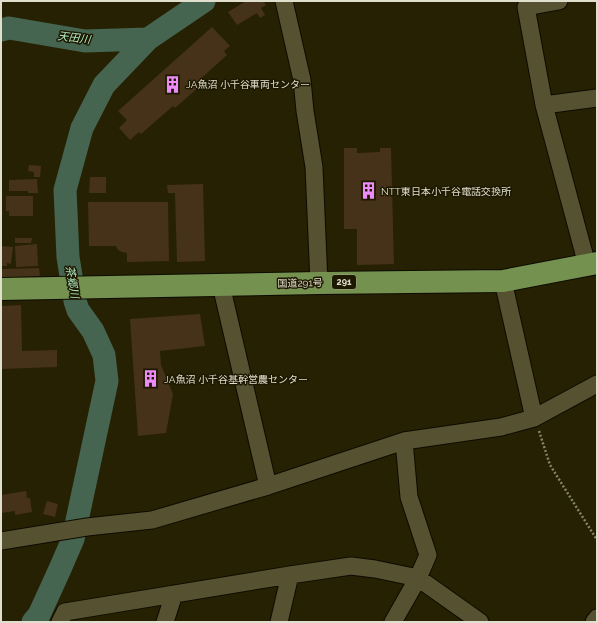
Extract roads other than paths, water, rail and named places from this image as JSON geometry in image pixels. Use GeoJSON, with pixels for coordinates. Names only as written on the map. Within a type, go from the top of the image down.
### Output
{"type":"FeatureCollection","features":[{"type":"Feature","properties":{"kind":"highway","name":"国道291号"},"geometry":{"type":"LineString","coordinates":[[1,289],[503,280],[592,264]]}},
{"type":"Feature","properties":{"kind":"street"},"geometry":{"type":"LineString","coordinates":[[284,1],[302,80],[305,111],[314,167],[320,283]]}},
{"type":"Feature","properties":{"kind":"street"},"geometry":{"type":"LineString","coordinates":[[559,1],[526,7],[544,105],[592,264]]}},
{"type":"Feature","properties":{"kind":"street"},"geometry":{"type":"LineString","coordinates":[[544,105],[597,98]]}},
{"type":"Feature","properties":{"kind":"street"},"geometry":{"type":"LineString","coordinates":[[503,280],[534,418]]}},
{"type":"Feature","properties":{"kind":"street"},"geometry":{"type":"LineString","coordinates":[[221,285],[268,486]]}},
{"type":"Feature","properties":{"kind":"street"},"geometry":{"type":"LineString","coordinates":[[1,541],[87,527],[152,520],[268,486],[404,441],[501,427],[534,418],[597,384]]}},
{"type":"Feature","properties":{"kind":"street"},"geometry":{"type":"LineString","coordinates":[[393,622],[418,578],[428,555],[409,497],[404,441]]}},
{"type":"Feature","properties":{"kind":"street"},"geometry":{"type":"LineString","coordinates":[[60,622],[65,612],[351,566],[375,569],[418,578],[480,622]]}},
{"type":"Feature","properties":{"kind":"street"},"geometry":{"type":"LineString","coordinates":[[279,622],[290,575]]}},
{"type":"Feature","properties":{"kind":"street"},"geometry":{"type":"LineString","coordinates":[[165,622],[174,594]]}},
{"type":"Feature","properties":{"kind":"street"},"geometry":{"type":"LineString","coordinates":[[594,622],[597,618]]}},
{"type":"Feature","properties":{"kind":"waterway","name":"茶郷川"},"geometry":{"type":"LineString","coordinates":[[33,622],[39,615],[73,539],[107,381],[104,355],[93,331],[78,310],[75,301],[68,257],[65,190],[82,128],[104,85],[148,39],[204,1]]}},
{"type":"Feature","properties":{"kind":"waterway","name":"天田川"},"geometry":{"type":"LineString","coordinates":[[1,30],[9,28],[85,41],[148,39]]}},
{"type":"Feature","properties":{"kind":"place","name":"JA魚沼 小千谷車両センター"},"geometry":{"type":"Point","coordinates":[173,84]}},
{"type":"Feature","properties":{"kind":"place","name":"NTT東日本小千谷電話交換所"},"geometry":{"type":"Point","coordinates":[368,191]}},
{"type":"Feature","properties":{"kind":"place","name":"JA魚沼 小千谷基幹営農センター"},"geometry":{"type":"Point","coordinates":[151,379]}}]}
